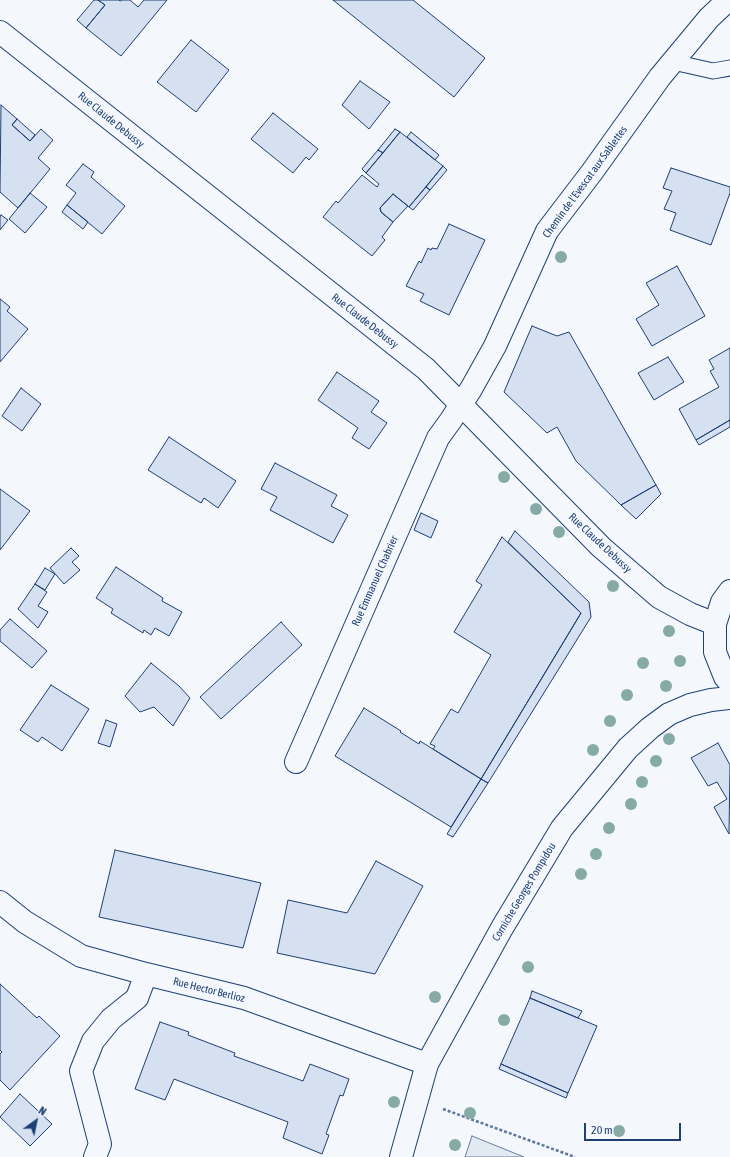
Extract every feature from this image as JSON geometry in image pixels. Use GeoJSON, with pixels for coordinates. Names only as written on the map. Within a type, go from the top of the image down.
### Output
{"type":"FeatureCollection","features":[{"type":"Feature","properties":{"kind":"main road","name":"Chemin de l'Evescat aux Sablettes"},"geometry":{"type":"LineString","coordinates":[[461,405],[495,346],[547,231],[660,78],[709,18],[728,0]]}},
{"type":"Feature","properties":{"kind":"main road","name":"Rue Claude Debussy"},"geometry":{"type":"LineString","coordinates":[[3,38],[426,369],[601,547],[659,597],[690,614],[715,624]]}},
{"type":"Feature","properties":{"kind":"main road","name":"Rue Emmanuel Chabrier"},"geometry":{"type":"LineString","coordinates":[[296,762],[438,438],[461,405]]}},
{"type":"Feature","properties":{"kind":"main road"},"geometry":{"type":"LineString","coordinates":[[730,591],[722,602],[715,624],[715,652],[725,677],[730,683]]}},
{"type":"Feature","properties":{"kind":"main road","name":"Corniche Georges Pompidou"},"geometry":{"type":"LineString","coordinates":[[401,1157],[427,1064],[502,928],[562,828],[623,754],[650,728],[669,714],[690,705],[711,700],[730,698]]}},
{"type":"Feature","properties":{"kind":"main road","name":"Rue Hector Berlioz"},"geometry":{"type":"LineString","coordinates":[[0,902],[25,922],[81,956],[146,974],[244,998],[427,1064]]}},
{"type":"Feature","properties":{"kind":"main road"},"geometry":{"type":"LineString","coordinates":[[95,1157],[100,1144],[81,1071],[93,1041],[112,1019],[137,998],[146,974]]}},
{"type":"Feature","properties":{"kind":"lane"},"geometry":{"type":"LineString","coordinates":[[673,62],[713,71],[730,68]]}},
{"type":"Feature","properties":{"kind":"path"},"geometry":{"type":"LineString","coordinates":[[416,1099],[574,1157]]}},
{"type":"Feature","properties":{"kind":"shaded area"},"geometry":{"type":"Polygon","coordinates":[[[472,1136],[524,1157],[465,1157],[472,1136]]]}},
{"type":"Feature","properties":{"kind":"building"},"geometry":{"type":"Polygon","coordinates":[[[94,0],[98,0],[105,5],[86,28],[77,20],[94,0]]]}},
{"type":"Feature","properties":{"kind":"building"},"geometry":{"type":"Polygon","coordinates":[[[98,0],[130,0],[138,7],[144,0],[167,0],[121,56],[86,28],[105,5],[98,0]]]}},
{"type":"Feature","properties":{"kind":"building"},"geometry":{"type":"Polygon","coordinates":[[[333,0],[413,0],[485,58],[454,97],[333,0]]]}},
{"type":"Feature","properties":{"kind":"building"},"geometry":{"type":"Polygon","coordinates":[[[191,40],[229,70],[196,112],[157,82],[191,40]]]}},
{"type":"Feature","properties":{"kind":"building"},"geometry":{"type":"Polygon","coordinates":[[[360,81],[390,102],[369,129],[342,105],[360,81]]]}},
{"type":"Feature","properties":{"kind":"building"},"geometry":{"type":"Polygon","coordinates":[[[1,105],[17,119],[12,125],[30,141],[41,129],[53,140],[38,158],[50,169],[18,208],[0,192],[1,105]]]}},
{"type":"Feature","properties":{"kind":"building"},"geometry":{"type":"Polygon","coordinates":[[[273,113],[318,149],[309,160],[306,157],[293,173],[251,139],[273,113]]]}},
{"type":"Feature","properties":{"kind":"building"},"geometry":{"type":"Polygon","coordinates":[[[17,119],[35,135],[30,141],[12,125],[17,119]]]}},
{"type":"Feature","properties":{"kind":"building"},"geometry":{"type":"Polygon","coordinates":[[[395,129],[400,132],[383,153],[378,150],[395,129]]]}},
{"type":"Feature","properties":{"kind":"building"},"geometry":{"type":"Polygon","coordinates":[[[400,132],[443,166],[409,207],[393,194],[380,208],[381,212],[393,222],[382,237],[385,240],[372,256],[323,217],[336,201],[338,203],[362,175],[377,187],[379,184],[366,173],[400,132]]]}},
{"type":"Feature","properties":{"kind":"building"},"geometry":{"type":"Polygon","coordinates":[[[411,132],[439,155],[435,160],[407,137],[411,132]]]}},
{"type":"Feature","properties":{"kind":"building"},"geometry":{"type":"Polygon","coordinates":[[[378,150],[383,153],[366,173],[362,169],[378,150]]]}},
{"type":"Feature","properties":{"kind":"building"},"geometry":{"type":"Polygon","coordinates":[[[83,164],[94,172],[91,177],[125,206],[102,234],[67,205],[76,193],[66,185],[83,164]]]}},
{"type":"Feature","properties":{"kind":"building"},"geometry":{"type":"Polygon","coordinates":[[[443,166],[447,170],[430,190],[426,187],[443,166]]]}},
{"type":"Feature","properties":{"kind":"building"},"geometry":{"type":"Polygon","coordinates":[[[671,168],[730,187],[730,193],[711,245],[670,230],[676,213],[664,209],[672,191],[663,188],[671,168]]]}},
{"type":"Feature","properties":{"kind":"building"},"geometry":{"type":"Polygon","coordinates":[[[426,187],[430,190],[413,210],[409,207],[426,187]]]}},
{"type":"Feature","properties":{"kind":"building"},"geometry":{"type":"Polygon","coordinates":[[[30,193],[47,207],[25,233],[9,219],[30,193]]]}},
{"type":"Feature","properties":{"kind":"building"},"geometry":{"type":"Polygon","coordinates":[[[393,194],[408,206],[393,222],[381,212],[380,208],[393,194]]]}},
{"type":"Feature","properties":{"kind":"building"},"geometry":{"type":"Polygon","coordinates":[[[67,205],[88,222],[83,229],[62,212],[67,205]]]}},
{"type":"Feature","properties":{"kind":"building"},"geometry":{"type":"Polygon","coordinates":[[[1,215],[8,220],[0,230],[0,217],[1,215]]]}},
{"type":"Feature","properties":{"kind":"building"},"geometry":{"type":"Polygon","coordinates":[[[449,224],[485,240],[449,315],[420,301],[424,294],[406,286],[419,261],[421,263],[428,248],[431,250],[432,248],[437,249],[449,224]]]}},
{"type":"Feature","properties":{"kind":"building"},"geometry":{"type":"Polygon","coordinates":[[[677,266],[705,316],[652,346],[636,319],[659,305],[646,283],[677,266]]]}},
{"type":"Feature","properties":{"kind":"building"},"geometry":{"type":"Polygon","coordinates":[[[0,299],[10,307],[7,311],[28,329],[0,362],[0,299]]]}},
{"type":"Feature","properties":{"kind":"building"},"geometry":{"type":"Polygon","coordinates":[[[532,326],[557,336],[569,332],[656,485],[621,505],[576,461],[557,427],[547,433],[504,392],[532,326]]]}},
{"type":"Feature","properties":{"kind":"building"},"geometry":{"type":"Polygon","coordinates":[[[730,348],[730,420],[696,440],[679,409],[719,387],[710,371],[714,369],[709,360],[730,348]]]}},
{"type":"Feature","properties":{"kind":"building"},"geometry":{"type":"Polygon","coordinates":[[[668,357],[684,382],[654,400],[638,373],[668,357]]]}},
{"type":"Feature","properties":{"kind":"building"},"geometry":{"type":"Polygon","coordinates":[[[337,372],[379,401],[371,412],[387,423],[369,449],[352,438],[358,428],[318,400],[337,372]]]}},
{"type":"Feature","properties":{"kind":"building"},"geometry":{"type":"Polygon","coordinates":[[[21,388],[41,404],[22,431],[2,416],[21,388]]]}},
{"type":"Feature","properties":{"kind":"building"},"geometry":{"type":"Polygon","coordinates":[[[730,420],[730,427],[699,445],[696,440],[730,420]]]}},
{"type":"Feature","properties":{"kind":"building"},"geometry":{"type":"Polygon","coordinates":[[[169,437],[236,481],[218,508],[204,498],[201,503],[148,470],[169,437]]]}},
{"type":"Feature","properties":{"kind":"building"},"geometry":{"type":"Polygon","coordinates":[[[275,463],[337,495],[331,506],[348,515],[333,543],[270,510],[277,497],[261,489],[275,463]]]}},
{"type":"Feature","properties":{"kind":"building"},"geometry":{"type":"Polygon","coordinates":[[[656,485],[661,494],[636,519],[621,505],[656,485]]]}},
{"type":"Feature","properties":{"kind":"building"},"geometry":{"type":"Polygon","coordinates":[[[0,489],[30,511],[0,550],[0,489]]]}},
{"type":"Feature","properties":{"kind":"building"},"geometry":{"type":"Polygon","coordinates":[[[421,513],[438,521],[431,538],[414,530],[421,513]]]}},
{"type":"Feature","properties":{"kind":"building"},"geometry":{"type":"Polygon","coordinates":[[[515,531],[589,602],[591,617],[488,783],[481,779],[581,613],[508,542],[515,531]]]}},
{"type":"Feature","properties":{"kind":"building"},"geometry":{"type":"Polygon","coordinates":[[[502,537],[581,613],[481,779],[433,749],[435,746],[430,744],[451,709],[458,713],[491,655],[454,632],[482,585],[476,581],[502,537]]]}},
{"type":"Feature","properties":{"kind":"building"},"geometry":{"type":"Polygon","coordinates":[[[71,548],[79,556],[72,562],[80,570],[64,584],[50,568],[71,548]]]}},
{"type":"Feature","properties":{"kind":"building"},"geometry":{"type":"Polygon","coordinates":[[[116,567],[163,598],[162,601],[182,612],[169,636],[155,628],[151,635],[144,630],[143,633],[111,613],[113,609],[96,598],[116,567]]]}},
{"type":"Feature","properties":{"kind":"building"},"geometry":{"type":"Polygon","coordinates":[[[45,568],[55,574],[45,590],[35,584],[45,568]]]}},
{"type":"Feature","properties":{"kind":"building"},"geometry":{"type":"Polygon","coordinates":[[[35,584],[47,592],[38,606],[48,612],[38,628],[18,609],[35,584]]]}},
{"type":"Feature","properties":{"kind":"building"},"geometry":{"type":"Polygon","coordinates":[[[10,619],[47,651],[32,668],[0,641],[0,630],[10,619]]]}},
{"type":"Feature","properties":{"kind":"building"},"geometry":{"type":"Polygon","coordinates":[[[281,622],[302,645],[221,719],[200,697],[281,622]]]}},
{"type":"Feature","properties":{"kind":"building"},"geometry":{"type":"Polygon","coordinates":[[[151,663],[179,686],[190,698],[173,726],[154,707],[140,712],[125,696],[151,663]]]}},
{"type":"Feature","properties":{"kind":"building"},"geometry":{"type":"Polygon","coordinates":[[[51,685],[89,709],[62,751],[42,737],[38,742],[20,730],[51,685]]]}},
{"type":"Feature","properties":{"kind":"building"},"geometry":{"type":"Polygon","coordinates":[[[364,708],[419,744],[420,741],[481,779],[451,827],[335,756],[364,708]]]}},
{"type":"Feature","properties":{"kind":"building"},"geometry":{"type":"Polygon","coordinates":[[[106,720],[117,724],[110,747],[98,743],[106,720]]]}},
{"type":"Feature","properties":{"kind":"building"},"geometry":{"type":"Polygon","coordinates":[[[718,743],[730,765],[729,834],[714,807],[727,799],[717,782],[708,786],[691,758],[718,743]]]}},
{"type":"Feature","properties":{"kind":"building"},"geometry":{"type":"Polygon","coordinates":[[[481,779],[488,783],[453,837],[447,834],[481,779]]]}},
{"type":"Feature","properties":{"kind":"building"},"geometry":{"type":"Polygon","coordinates":[[[115,850],[261,883],[243,948],[99,917],[115,850]]]}},
{"type":"Feature","properties":{"kind":"building"},"geometry":{"type":"Polygon","coordinates":[[[376,861],[423,886],[375,974],[277,953],[288,900],[347,913],[376,861]]]}},
{"type":"Feature","properties":{"kind":"building"},"geometry":{"type":"Polygon","coordinates":[[[0,984],[37,1018],[39,1016],[60,1036],[10,1090],[0,1080],[0,1054],[2,1052],[0,1050],[0,984]]]}},
{"type":"Feature","properties":{"kind":"building"},"geometry":{"type":"Polygon","coordinates":[[[532,991],[582,1011],[578,1018],[530,998],[532,991]]]}},
{"type":"Feature","properties":{"kind":"building"},"geometry":{"type":"Polygon","coordinates":[[[530,998],[597,1026],[568,1093],[501,1064],[530,998]]]}},
{"type":"Feature","properties":{"kind":"building"},"geometry":{"type":"Polygon","coordinates":[[[160,1022],[189,1032],[188,1035],[235,1053],[234,1056],[303,1081],[310,1064],[349,1079],[343,1096],[340,1095],[326,1134],[329,1135],[322,1154],[283,1138],[288,1122],[174,1079],[165,1100],[135,1089],[160,1022]]]}},
{"type":"Feature","properties":{"kind":"building"},"geometry":{"type":"Polygon","coordinates":[[[501,1064],[568,1093],[566,1098],[499,1069],[501,1064]]]}},
{"type":"Feature","properties":{"kind":"building"},"geometry":{"type":"Polygon","coordinates":[[[20,1094],[52,1124],[30,1146],[0,1117],[20,1094]]]}}]}
